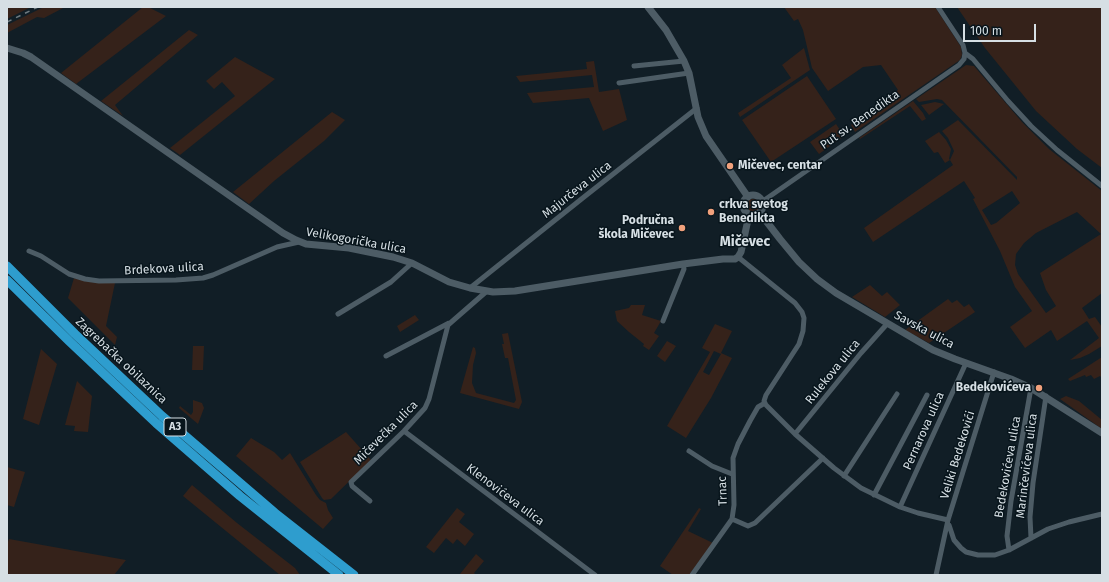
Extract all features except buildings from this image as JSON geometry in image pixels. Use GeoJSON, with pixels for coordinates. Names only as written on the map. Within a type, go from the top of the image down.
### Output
{"type":"FeatureCollection","features":[{"type":"Feature","properties":{"kind":"highway","name":"Zagrebačka obilaznica"},"geometry":{"type":"LineString","coordinates":[[7,266],[75,334],[162,416],[275,513],[354,575]]}},
{"type":"Feature","properties":{"kind":"highway","name":"Zagrebačka obilaznica"},"geometry":{"type":"LineString","coordinates":[[7,280],[90,362],[161,428],[252,506],[339,575]]}},
{"type":"Feature","properties":{"kind":"street"},"geometry":{"type":"LineString","coordinates":[[648,7],[660,22],[690,73],[701,126],[706,136],[748,197]]}},
{"type":"Feature","properties":{"kind":"street"},"geometry":{"type":"LineString","coordinates":[[938,7],[963,45],[965,53],[973,59],[1008,101],[1031,126],[1057,150],[1102,186]]}},
{"type":"Feature","properties":{"kind":"street","name":"Velikogorička ulica"},"geometry":{"type":"LineString","coordinates":[[7,48],[23,53],[283,233],[301,242],[380,254],[412,263],[449,282],[487,291],[515,291],[684,264],[738,257]]}},
{"type":"Feature","properties":{"kind":"street","name":"Put sv. Benedikta"},"geometry":{"type":"LineString","coordinates":[[763,201],[959,65],[964,59],[965,53]]}},
{"type":"Feature","properties":{"kind":"street"},"geometry":{"type":"LineString","coordinates":[[634,66],[684,61]]}},
{"type":"Feature","properties":{"kind":"street"},"geometry":{"type":"LineString","coordinates":[[619,83],[690,73]]}},
{"type":"Feature","properties":{"kind":"street","name":"Majurčeva ulica"},"geometry":{"type":"LineString","coordinates":[[470,288],[697,108]]}},
{"type":"Feature","properties":{"kind":"street"},"geometry":{"type":"LineString","coordinates":[[757,196],[763,201],[763,209],[760,213],[749,215],[743,208],[744,201],[748,197],[757,196]]}},
{"type":"Feature","properties":{"kind":"street","name":"Savska ulica"},"geometry":{"type":"LineString","coordinates":[[760,213],[789,251],[817,279],[836,293],[933,350],[994,372],[1032,388],[1102,433]]}},
{"type":"Feature","properties":{"kind":"street"},"geometry":{"type":"LineString","coordinates":[[749,215],[738,257],[794,302],[802,312],[804,318],[803,330],[799,344],[771,386],[765,398],[765,403],[768,408],[795,434],[844,476],[861,488],[900,507],[948,520],[950,531],[954,540],[966,552],[972,554],[986,555],[1009,550],[1040,533],[1069,522],[1102,514]]}},
{"type":"Feature","properties":{"kind":"street","name":"Brdekova ulica"},"geometry":{"type":"LineString","coordinates":[[29,251],[41,256],[70,274],[85,279],[99,281],[184,280],[213,276],[277,247],[301,242]]}},
{"type":"Feature","properties":{"kind":"street"},"geometry":{"type":"LineString","coordinates":[[338,314],[391,282],[412,263]]}},
{"type":"Feature","properties":{"kind":"street"},"geometry":{"type":"LineString","coordinates":[[663,321],[684,269],[684,264]]}},
{"type":"Feature","properties":{"kind":"street"},"geometry":{"type":"LineString","coordinates":[[386,356],[450,322],[487,291]]}},
{"type":"Feature","properties":{"kind":"street","name":"Mičevečka ulica"},"geometry":{"type":"LineString","coordinates":[[370,501],[352,486],[351,482],[404,431],[425,408],[446,331],[450,322]]}},
{"type":"Feature","properties":{"kind":"street","name":"Rulekova ulica"},"geometry":{"type":"LineString","coordinates":[[795,434],[887,324]]}},
{"type":"Feature","properties":{"kind":"street","name":"Pernarova ulica"},"geometry":{"type":"LineString","coordinates":[[900,507],[966,363]]}},
{"type":"Feature","properties":{"kind":"street","name":"Veliki Bedekovići"},"geometry":{"type":"LineString","coordinates":[[936,575],[948,520],[994,372]]}},
{"type":"Feature","properties":{"kind":"street","name":"Bedekovićeva ulica"},"geometry":{"type":"LineString","coordinates":[[1009,550],[1007,536],[1011,502],[1032,388]]}},
{"type":"Feature","properties":{"kind":"street"},"geometry":{"type":"LineString","coordinates":[[844,476],[897,394]]}},
{"type":"Feature","properties":{"kind":"street"},"geometry":{"type":"LineString","coordinates":[[874,495],[926,395]]}},
{"type":"Feature","properties":{"kind":"street","name":"Marinčevićeva ulica"},"geometry":{"type":"LineString","coordinates":[[1031,538],[1030,517],[1033,483],[1046,396]]}},
{"type":"Feature","properties":{"kind":"street","name":"Trnac"},"geometry":{"type":"LineString","coordinates":[[692,575],[732,519],[734,500],[732,458],[758,407],[765,403]]}},
{"type":"Feature","properties":{"kind":"street","name":"Klenovićeva ulica"},"geometry":{"type":"LineString","coordinates":[[404,431],[595,575]]}},
{"type":"Feature","properties":{"kind":"street"},"geometry":{"type":"LineString","coordinates":[[689,451],[712,466],[732,474]]}},
{"type":"Feature","properties":{"kind":"street"},"geometry":{"type":"LineString","coordinates":[[732,519],[748,526],[755,523],[823,458]]}},
{"type":"Feature","properties":{"kind":"shaded area"},"geometry":{"type":"Polygon","coordinates":[[[7,7],[31,7],[7,19],[7,7]]]}},
{"type":"Feature","properties":{"kind":"shaded area"},"geometry":{"type":"Polygon","coordinates":[[[44,7],[65,7],[44,18],[37,17],[7,33],[7,25],[44,7]]]}},
{"type":"Feature","properties":{"kind":"shaded area"},"geometry":{"type":"Polygon","coordinates":[[[143,7],[148,7],[166,16],[76,84],[61,73],[143,7]]]}},
{"type":"Feature","properties":{"kind":"shaded area"},"geometry":{"type":"Polygon","coordinates":[[[784,7],[935,7],[961,47],[962,55],[960,60],[855,132],[851,125],[898,90],[881,65],[863,67],[828,91],[812,68],[803,30],[798,19],[794,21],[784,7]]]}},
{"type":"Feature","properties":{"kind":"shaded area"},"geometry":{"type":"Polygon","coordinates":[[[957,7],[1102,7],[1102,168],[1077,149],[1036,111],[985,48],[957,7]]]}},
{"type":"Feature","properties":{"kind":"shaded area"},"geometry":{"type":"Polygon","coordinates":[[[189,30],[198,35],[115,105],[123,116],[101,101],[189,30]]]}},
{"type":"Feature","properties":{"kind":"shaded area"},"geometry":{"type":"Polygon","coordinates":[[[804,48],[810,70],[740,117],[738,113],[791,78],[782,65],[804,48]]]}},
{"type":"Feature","properties":{"kind":"shaded area"},"geometry":{"type":"Polygon","coordinates":[[[235,57],[275,79],[180,155],[170,148],[235,96],[222,82],[214,89],[206,81],[235,57]]]}},
{"type":"Feature","properties":{"kind":"shaded area"},"geometry":{"type":"Polygon","coordinates":[[[594,61],[599,92],[619,89],[627,120],[603,131],[589,98],[533,103],[527,93],[594,87],[592,75],[520,82],[516,76],[587,69],[586,62],[594,61]]]}},
{"type":"Feature","properties":{"kind":"shaded area"},"geometry":{"type":"Polygon","coordinates":[[[966,65],[974,66],[1022,122],[1049,149],[1102,191],[1102,293],[1082,308],[1089,319],[1095,317],[1102,327],[1102,346],[1080,358],[1070,360],[1099,338],[1087,321],[1057,341],[1051,330],[1025,348],[1010,327],[1032,311],[1015,287],[1000,251],[973,199],[975,198],[964,181],[873,242],[864,228],[953,165],[950,160],[954,151],[948,138],[942,131],[958,120],[1017,180],[1017,177],[942,100],[937,99],[919,102],[916,99],[966,65]],[[1012,191],[982,210],[991,225],[996,223],[1020,203],[1012,191]],[[1077,212],[1036,233],[1024,243],[1016,254],[1015,265],[1018,274],[1046,313],[1056,306],[1046,290],[1040,273],[1101,234],[1077,212]]]}},
{"type":"Feature","properties":{"kind":"shaded area"},"geometry":{"type":"Polygon","coordinates":[[[807,76],[836,119],[771,162],[742,120],[807,76]]]}},
{"type":"Feature","properties":{"kind":"shaded area"},"geometry":{"type":"Polygon","coordinates":[[[913,101],[926,119],[922,121],[910,106],[860,139],[859,138],[913,101]]]}},
{"type":"Feature","properties":{"kind":"shaded area"},"geometry":{"type":"Polygon","coordinates":[[[935,102],[944,104],[929,115],[921,105],[935,102]]]}},
{"type":"Feature","properties":{"kind":"shaded area"},"geometry":{"type":"Polygon","coordinates":[[[332,112],[345,120],[324,141],[274,181],[249,204],[233,192],[332,112]]]}},
{"type":"Feature","properties":{"kind":"shaded area"},"geometry":{"type":"Polygon","coordinates":[[[836,124],[844,136],[819,154],[810,142],[836,124]]]}},
{"type":"Feature","properties":{"kind":"shaded area"},"geometry":{"type":"Polygon","coordinates":[[[939,132],[951,149],[950,160],[945,163],[938,152],[934,153],[925,141],[939,132]]]}},
{"type":"Feature","properties":{"kind":"shaded area"},"geometry":{"type":"Polygon","coordinates":[[[753,199],[758,201],[760,206],[758,211],[753,213],[748,211],[746,206],[748,201],[753,199]]]}},
{"type":"Feature","properties":{"kind":"shaded area"},"geometry":{"type":"Polygon","coordinates":[[[74,278],[91,282],[115,283],[106,326],[117,337],[115,345],[68,298],[74,278]]]}},
{"type":"Feature","properties":{"kind":"shaded area"},"geometry":{"type":"Polygon","coordinates":[[[870,285],[882,296],[887,292],[900,305],[885,317],[852,297],[870,285]]]}},
{"type":"Feature","properties":{"kind":"shaded area"},"geometry":{"type":"Polygon","coordinates":[[[948,299],[952,303],[957,300],[964,307],[969,304],[975,312],[929,343],[905,330],[948,299]]]}},
{"type":"Feature","properties":{"kind":"shaded area"},"geometry":{"type":"Polygon","coordinates":[[[631,305],[645,305],[642,315],[661,321],[654,333],[659,336],[649,350],[617,321],[615,311],[629,308],[631,305]]]}},
{"type":"Feature","properties":{"kind":"shaded area"},"geometry":{"type":"Polygon","coordinates":[[[415,315],[419,320],[400,332],[397,326],[415,315]]]}},
{"type":"Feature","properties":{"kind":"shaded area"},"geometry":{"type":"Polygon","coordinates":[[[715,324],[732,331],[721,353],[732,358],[711,398],[686,438],[667,426],[710,352],[702,348],[715,324]],[[714,351],[703,372],[709,375],[721,354],[714,351]]]}},
{"type":"Feature","properties":{"kind":"shaded area"},"geometry":{"type":"Polygon","coordinates":[[[508,333],[522,402],[519,409],[460,393],[473,347],[475,348],[476,353],[473,365],[472,383],[476,393],[514,403],[516,400],[508,358],[505,358],[502,344],[504,344],[502,334],[508,333]]]}},
{"type":"Feature","properties":{"kind":"shaded area"},"geometry":{"type":"Polygon","coordinates":[[[667,341],[676,346],[665,362],[657,356],[667,341]]]}},
{"type":"Feature","properties":{"kind":"shaded area"},"geometry":{"type":"Polygon","coordinates":[[[193,346],[204,346],[203,370],[192,370],[193,346]]]}},
{"type":"Feature","properties":{"kind":"shaded area"},"geometry":{"type":"Polygon","coordinates":[[[41,349],[57,364],[39,425],[23,419],[41,349]]]}},
{"type":"Feature","properties":{"kind":"shaded area"},"geometry":{"type":"Polygon","coordinates":[[[1102,357],[1102,378],[1100,376],[1094,379],[1091,375],[1086,377],[1085,375],[1070,381],[1068,379],[1102,357]]]}},
{"type":"Feature","properties":{"kind":"shaded area"},"geometry":{"type":"Polygon","coordinates":[[[77,381],[92,396],[88,432],[74,431],[75,426],[65,425],[77,381]]]}},
{"type":"Feature","properties":{"kind":"shaded area"},"geometry":{"type":"Polygon","coordinates":[[[1066,396],[1079,401],[1102,420],[1102,429],[1060,399],[1066,396]]]}},
{"type":"Feature","properties":{"kind":"shaded area"},"geometry":{"type":"Polygon","coordinates":[[[193,400],[202,403],[204,408],[198,424],[179,408],[180,406],[191,415],[193,412],[193,400]]]}},
{"type":"Feature","properties":{"kind":"shaded area"},"geometry":{"type":"Polygon","coordinates":[[[346,432],[371,460],[331,499],[324,500],[300,462],[346,432]]]}},
{"type":"Feature","properties":{"kind":"shaded area"},"geometry":{"type":"Polygon","coordinates":[[[251,438],[274,452],[282,460],[290,453],[316,495],[320,500],[326,503],[333,518],[323,529],[236,456],[251,438]]]}},
{"type":"Feature","properties":{"kind":"shaded area"},"geometry":{"type":"Polygon","coordinates":[[[7,467],[25,472],[14,507],[7,505],[7,467]]]}},
{"type":"Feature","properties":{"kind":"shaded area"},"geometry":{"type":"Polygon","coordinates":[[[192,485],[237,523],[295,568],[300,575],[280,575],[183,496],[192,485]]]}},
{"type":"Feature","properties":{"kind":"shaded area"},"geometry":{"type":"Polygon","coordinates":[[[457,508],[465,514],[459,522],[474,534],[465,546],[457,539],[453,544],[446,538],[434,553],[426,547],[457,508]]]}},
{"type":"Feature","properties":{"kind":"shaded area"},"geometry":{"type":"Polygon","coordinates":[[[699,508],[701,509],[688,531],[713,543],[689,575],[673,575],[660,566],[699,508]]]}},
{"type":"Feature","properties":{"kind":"shaded area"},"geometry":{"type":"Polygon","coordinates":[[[9,539],[126,560],[114,575],[7,575],[7,544],[9,539]]]}},
{"type":"Feature","properties":{"kind":"shaded area"},"geometry":{"type":"Polygon","coordinates":[[[476,554],[484,561],[474,573],[476,575],[461,575],[460,574],[476,554]]]}},
{"type":"Feature","properties":{"kind":"railway"},"geometry":{"type":"LineString","coordinates":[[7,22],[38,7]]}},
{"type":"Feature","properties":{"kind":"place","name":"Mičevec, centar"},"geometry":{"type":"Point","coordinates":[730,166]}},
{"type":"Feature","properties":{"kind":"place","name":"crkva svetog Benedikta"},"geometry":{"type":"Point","coordinates":[711,212]}},
{"type":"Feature","properties":{"kind":"place","name":"Područna škola Mičevec"},"geometry":{"type":"Point","coordinates":[682,228]}},
{"type":"Feature","properties":{"kind":"place","name":"Bedekovićeva"},"geometry":{"type":"Point","coordinates":[1039,388]}},
{"type":"Feature","properties":{"kind":"district","name":"Mičevec"},"geometry":{"type":"Point","coordinates":[745,242]}}]}
